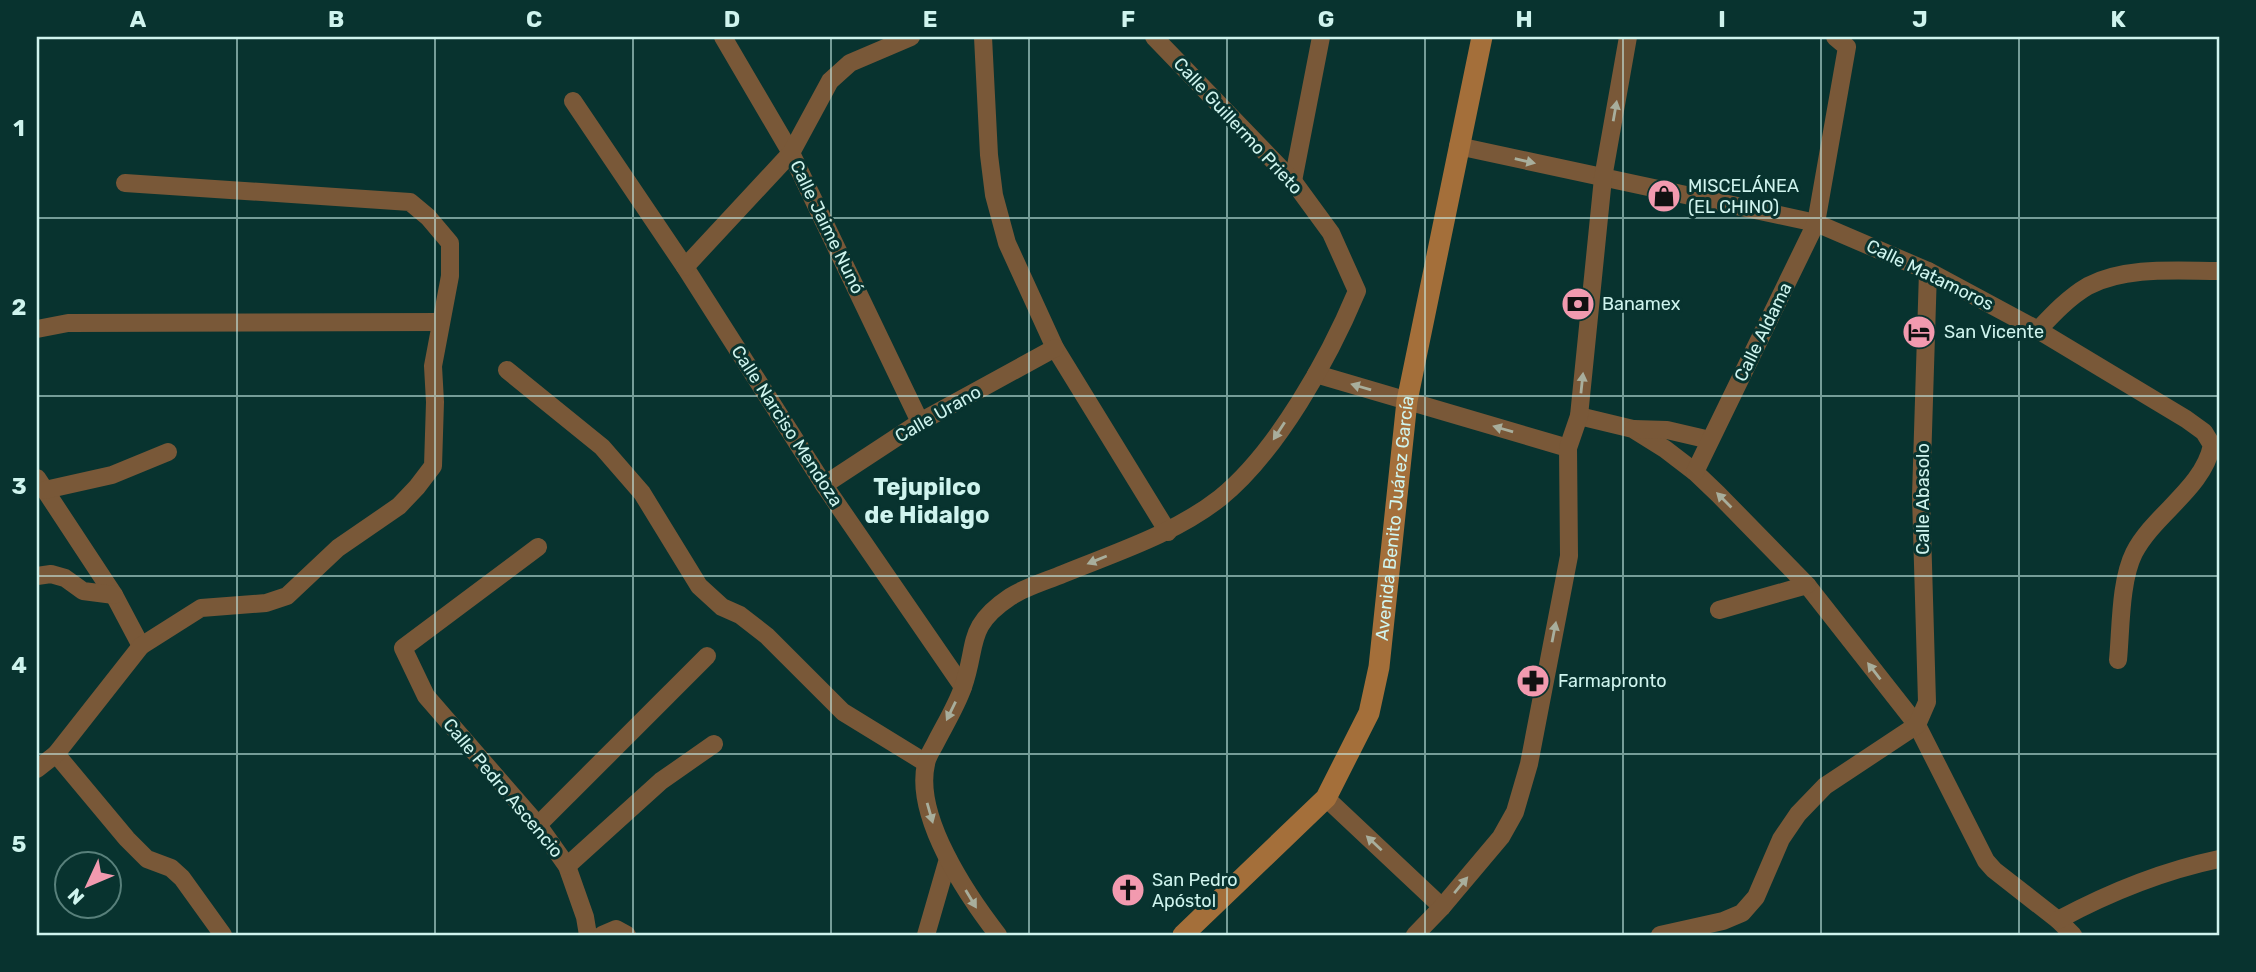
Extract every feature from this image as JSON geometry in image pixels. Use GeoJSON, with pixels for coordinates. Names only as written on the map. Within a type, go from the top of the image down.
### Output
{"type":"FeatureCollection","features":[{"type":"Feature","properties":{"kind":"main road","name":"Avenida Benito Juárez García"},"geometry":{"type":"LineString","coordinates":[[1183,935],[1326,798],[1369,713],[1380,667],[1407,401],[1482,37]]}},
{"type":"Feature","properties":{"kind":"street","name":"Calle Jaime Nunó"},"geometry":{"type":"LineString","coordinates":[[723,37],[791,153],[920,422]]}},
{"type":"Feature","properties":{"kind":"street"},"geometry":{"type":"LineString","coordinates":[[685,267],[791,153],[830,81],[850,63],[911,37]]}},
{"type":"Feature","properties":{"kind":"street"},"geometry":{"type":"LineString","coordinates":[[984,37],[989,155],[994,195],[1007,243],[1055,348],[1168,531]]}},
{"type":"Feature","properties":{"kind":"street","name":"Calle Guillermo Prieto"},"geometry":{"type":"LineString","coordinates":[[926,763],[963,687],[974,636],[984,618],[1011,596],[1168,531],[1220,498],[1266,451],[1339,334],[1357,291],[1331,233],[1293,181],[1154,37]]}},
{"type":"Feature","properties":{"kind":"street"},"geometry":{"type":"LineString","coordinates":[[1293,181],[1321,37]]}},
{"type":"Feature","properties":{"kind":"street"},"geometry":{"type":"LineString","coordinates":[[1415,935],[1501,837],[1516,812],[1530,764],[1569,556],[1569,448],[1579,416],[1603,178],[1628,37]]}},
{"type":"Feature","properties":{"kind":"street","name":"Calle Aldama"},"geometry":{"type":"LineString","coordinates":[[1695,472],[1816,223],[1847,47],[1835,37]]}},
{"type":"Feature","properties":{"kind":"street","name":"Calle Narciso Mendoza"},"geometry":{"type":"LineString","coordinates":[[573,101],[685,267],[824,485],[963,687]]}},
{"type":"Feature","properties":{"kind":"street","name":"Calle Matamoros"},"geometry":{"type":"LineString","coordinates":[[1458,146],[1816,223],[1928,271],[2039,330],[2204,432],[2212,445],[2204,468],[2146,535],[2132,556],[2127,574],[2118,660]]}},
{"type":"Feature","properties":{"kind":"street"},"geometry":{"type":"LineString","coordinates":[[37,769],[57,754],[141,646],[201,608],[266,603],[287,596],[338,548],[399,506],[433,466],[433,366],[450,276],[450,243],[428,217],[410,202],[125,183]]}},
{"type":"Feature","properties":{"kind":"street","name":"Calle Abasolo"},"geometry":{"type":"LineString","coordinates":[[1917,724],[1927,702],[1921,495],[1928,271]]}},
{"type":"Feature","properties":{"kind":"street"},"geometry":{"type":"LineString","coordinates":[[2039,330],[2070,299],[2098,282],[2147,272],[2219,271]]}},
{"type":"Feature","properties":{"kind":"street"},"geometry":{"type":"LineString","coordinates":[[37,329],[68,323],[441,322]]}},
{"type":"Feature","properties":{"kind":"street","name":"Calle Urano"},"geometry":{"type":"LineString","coordinates":[[824,485],[920,422],[1055,348]]}},
{"type":"Feature","properties":{"kind":"street"},"geometry":{"type":"LineString","coordinates":[[507,370],[602,447],[642,493],[699,586],[722,607],[740,615],[767,636],[843,712],[926,763],[925,796],[936,832],[948,859],[976,907],[998,935]]}},
{"type":"Feature","properties":{"kind":"street"},"geometry":{"type":"LineString","coordinates":[[1316,374],[1569,448]]}},
{"type":"Feature","properties":{"kind":"street"},"geometry":{"type":"LineString","coordinates":[[1579,416],[1633,429],[1667,430],[1710,440]]}},
{"type":"Feature","properties":{"kind":"street"},"geometry":{"type":"LineString","coordinates":[[1633,429],[1695,472],[1807,585],[1917,724],[1986,860],[2009,883],[2058,920],[2073,935]]}},
{"type":"Feature","properties":{"kind":"street"},"geometry":{"type":"LineString","coordinates":[[141,646],[114,595],[41,484],[112,475],[168,452]]}},
{"type":"Feature","properties":{"kind":"street","name":"Calle Pedro Ascencio"},"geometry":{"type":"LineString","coordinates":[[538,547],[403,648],[426,696],[538,825],[567,866],[585,917],[588,935]]}},
{"type":"Feature","properties":{"kind":"street"},"geometry":{"type":"LineString","coordinates":[[37,576],[51,574],[65,578],[83,591],[114,595]]}},
{"type":"Feature","properties":{"kind":"street"},"geometry":{"type":"LineString","coordinates":[[1719,610],[1807,585]]}},
{"type":"Feature","properties":{"kind":"street"},"geometry":{"type":"LineString","coordinates":[[538,825],[707,656]]}},
{"type":"Feature","properties":{"kind":"street"},"geometry":{"type":"LineString","coordinates":[[1660,935],[1723,921],[1742,913],[1756,897],[1781,839],[1798,814],[1825,786],[1917,724]]}},
{"type":"Feature","properties":{"kind":"street"},"geometry":{"type":"LineString","coordinates":[[567,866],[660,780],[714,744]]}},
{"type":"Feature","properties":{"kind":"street"},"geometry":{"type":"LineString","coordinates":[[57,754],[127,839],[148,859],[171,868],[182,878],[223,935]]}},
{"type":"Feature","properties":{"kind":"street"},"geometry":{"type":"LineString","coordinates":[[1326,798],[1442,907]]}},
{"type":"Feature","properties":{"kind":"street"},"geometry":{"type":"LineString","coordinates":[[926,935],[948,859]]}},
{"type":"Feature","properties":{"kind":"street"},"geometry":{"type":"LineString","coordinates":[[2058,920],[2104,896],[2144,880],[2219,859]]}},
{"type":"Feature","properties":{"kind":"street"},"geometry":{"type":"LineString","coordinates":[[602,935],[616,929],[627,935]]}},
{"type":"Feature","properties":{"kind":"place","name":"MISCELÁNEA (EL CHINO)"},"geometry":{"type":"Point","coordinates":[1664,196]}},
{"type":"Feature","properties":{"kind":"place","name":"Banamex"},"geometry":{"type":"Point","coordinates":[1578,304]}},
{"type":"Feature","properties":{"kind":"place","name":"San Vicente"},"geometry":{"type":"Point","coordinates":[1919,332]}},
{"type":"Feature","properties":{"kind":"place","name":"Farmapronto"},"geometry":{"type":"Point","coordinates":[1533,681]}},
{"type":"Feature","properties":{"kind":"place","name":"San Pedro Apóstol"},"geometry":{"type":"Point","coordinates":[1128,890]}},
{"type":"Feature","properties":{"kind":"district","name":"Tejupilco de Hidalgo"},"geometry":{"type":"Point","coordinates":[927,501]}}]}
